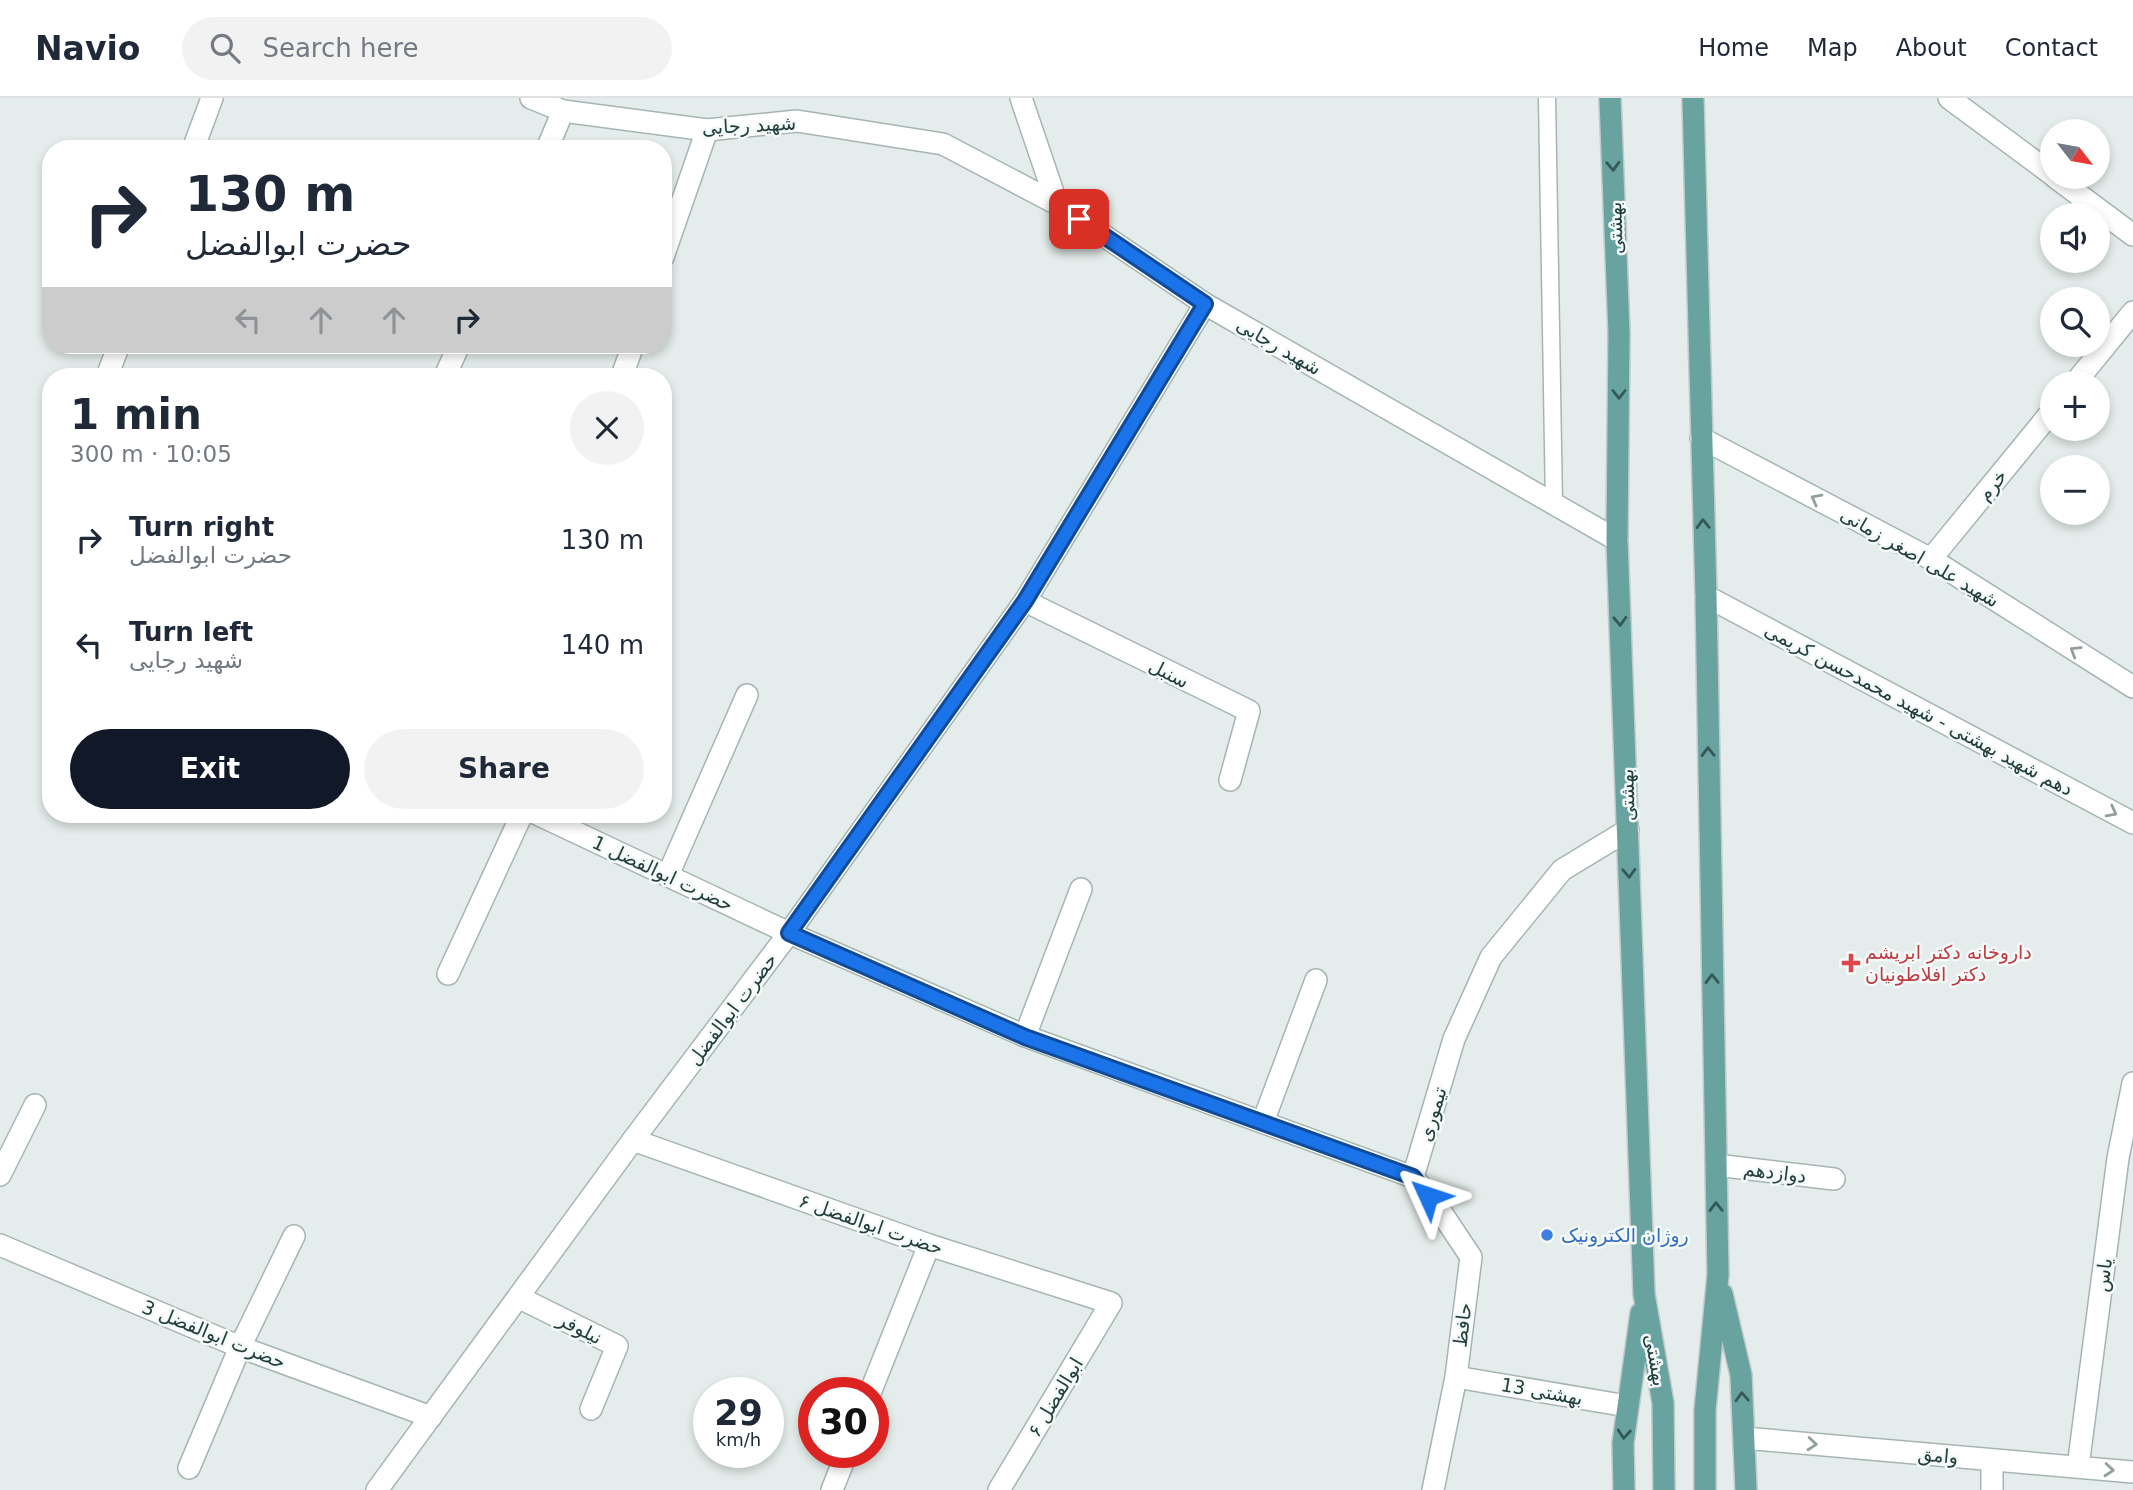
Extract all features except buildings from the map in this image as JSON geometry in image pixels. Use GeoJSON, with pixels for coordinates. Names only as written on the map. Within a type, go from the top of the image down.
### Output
{"type":"FeatureCollection","features":[{"type":"Feature","properties":{"kind":"main road","name":"بهشتی"},"geometry":{"type":"LineString","coordinates":[[1610,98],[1619,333],[1617,540],[1644,1294],[1663,1403],[1664,1490]]}},
{"type":"Feature","properties":{"kind":"main road"},"geometry":{"type":"LineString","coordinates":[[1693,98],[1706,596],[1718,1275],[1705,1410],[1705,1490]]}},
{"type":"Feature","properties":{"kind":"main road"},"geometry":{"type":"LineString","coordinates":[[1718,1275],[1741,1375],[1746,1490]]}},
{"type":"Feature","properties":{"kind":"main road"},"geometry":{"type":"LineString","coordinates":[[1624,1490],[1623,1443],[1644,1294]]}},
{"type":"Feature","properties":{"kind":"street"},"geometry":{"type":"LineString","coordinates":[[196,140],[212,98]]}},
{"type":"Feature","properties":{"kind":"street","name":"شهید رجایی"},"geometry":{"type":"LineString","coordinates":[[531,98],[563,111],[707,130],[797,121],[943,144],[1057,205],[1205,304],[1617,540]]}},
{"type":"Feature","properties":{"kind":"street"},"geometry":{"type":"LineString","coordinates":[[1021,98],[1057,205]]}},
{"type":"Feature","properties":{"kind":"street"},"geometry":{"type":"LineString","coordinates":[[1950,98],[2040,166]]}},
{"type":"Feature","properties":{"kind":"street"},"geometry":{"type":"LineString","coordinates":[[551,140],[563,111]]}},
{"type":"Feature","properties":{"kind":"street"},"geometry":{"type":"LineString","coordinates":[[672,231],[707,130]]}},
{"type":"Feature","properties":{"kind":"street"},"geometry":{"type":"LineString","coordinates":[[2072,189],[2133,234]]}},
{"type":"Feature","properties":{"kind":"street","name":"حضرت ابوالفضل"},"geometry":{"type":"LineString","coordinates":[[377,1490],[633,1140],[789,933],[1025,601],[1205,304]]}},
{"type":"Feature","properties":{"kind":"street"},"geometry":{"type":"LineString","coordinates":[[2085,371],[2133,313]]}},
{"type":"Feature","properties":{"kind":"street","name":"خرم"},"geometry":{"type":"LineString","coordinates":[[1931,559],[2040,426]]}},
{"type":"Feature","properties":{"kind":"street","name":"شهید علی اصغر زمانی"},"geometry":{"type":"LineString","coordinates":[[1700,439],[1931,559],[2133,687]]}},
{"type":"Feature","properties":{"kind":"street","name":"دهم شهید بهشتی - شهید محمدحسن کریمی"},"geometry":{"type":"LineString","coordinates":[[1706,596],[2133,823]]}},
{"type":"Feature","properties":{"kind":"street","name":"سنبل"},"geometry":{"type":"LineString","coordinates":[[1025,601],[1249,711],[1230,780]]}},
{"type":"Feature","properties":{"kind":"street"},"geometry":{"type":"LineString","coordinates":[[668,875],[747,695]]}},
{"type":"Feature","properties":{"kind":"street"},"geometry":{"type":"LineString","coordinates":[[448,974],[518,823]]}},
{"type":"Feature","properties":{"kind":"street","name":"حضرت ابوالفضل 1"},"geometry":{"type":"LineString","coordinates":[[556,823],[789,933]]}},
{"type":"Feature","properties":{"kind":"street","name":"تیموری"},"geometry":{"type":"LineString","coordinates":[[1413,1177],[1454,1039],[1491,957],[1562,870],[1628,830]]}},
{"type":"Feature","properties":{"kind":"street"},"geometry":{"type":"LineString","coordinates":[[1025,1037],[1081,889]]}},
{"type":"Feature","properties":{"kind":"street"},"geometry":{"type":"LineString","coordinates":[[789,933],[1025,1037],[1413,1177]]}},
{"type":"Feature","properties":{"kind":"street"},"geometry":{"type":"LineString","coordinates":[[1262,1122],[1316,980]]}},
{"type":"Feature","properties":{"kind":"street","name":"یاس"},"geometry":{"type":"LineString","coordinates":[[2078,1467],[2118,1158],[2133,1083]]}},
{"type":"Feature","properties":{"kind":"street"},"geometry":{"type":"LineString","coordinates":[[0,1175],[34,1105]]}},
{"type":"Feature","properties":{"kind":"street","name":"حضرت ابوالفضل ۶"},"geometry":{"type":"LineString","coordinates":[[633,1140],[929,1245],[1111,1303]]}},
{"type":"Feature","properties":{"kind":"street","name":"دوازدهم"},"geometry":{"type":"LineString","coordinates":[[1716,1165],[1834,1179]]}},
{"type":"Feature","properties":{"kind":"street","name":"حافظ"},"geometry":{"type":"LineString","coordinates":[[1413,1177],[1471,1257],[1456,1377],[1433,1490]]}},
{"type":"Feature","properties":{"kind":"street"},"geometry":{"type":"LineString","coordinates":[[189,1468],[240,1347],[294,1236]]}},
{"type":"Feature","properties":{"kind":"street","name":"حضرت ابوالفضل 3"},"geometry":{"type":"LineString","coordinates":[[0,1245],[240,1347],[431,1417]]}},
{"type":"Feature","properties":{"kind":"street"},"geometry":{"type":"LineString","coordinates":[[876,1377],[929,1245]]}},
{"type":"Feature","properties":{"kind":"street","name":"نیلوفر"},"geometry":{"type":"LineString","coordinates":[[520,1298],[617,1346],[591,1409]]}},
{"type":"Feature","properties":{"kind":"street","name":"ابوالفضل ۶"},"geometry":{"type":"LineString","coordinates":[[999,1490],[1111,1303]]}},
{"type":"Feature","properties":{"kind":"street","name":"بهشتی 13"},"geometry":{"type":"LineString","coordinates":[[1456,1377],[1627,1406]]}},
{"type":"Feature","properties":{"kind":"street","name":"وامق"},"geometry":{"type":"LineString","coordinates":[[1744,1438],[2133,1472]]}},
{"type":"Feature","properties":{"kind":"street"},"geometry":{"type":"LineString","coordinates":[[1992,1460],[1992,1490]]}},
{"type":"Feature","properties":{"kind":"street"},"geometry":{"type":"LineString","coordinates":[[832,1490],[841,1468]]}},
{"type":"Feature","properties":{"kind":"lane"},"geometry":{"type":"LineString","coordinates":[[1547,98],[1554,504]]}},
{"type":"Feature","properties":{"kind":"place","name":"داروخانه دکتر ابریشم دکتر افلاطونیان"},"geometry":{"type":"Point","coordinates":[1851,963]}},
{"type":"Feature","properties":{"kind":"place","name":"روژان الکترونیک"},"geometry":{"type":"Point","coordinates":[1547,1235]}},
{"type":"Feature","properties":{"kind":"route"},"geometry":{"type":"LineString","coordinates":[[1079,219],[1205,304],[1025,601],[789,933],[1025,1037],[1413,1177],[1428,1196]]}}]}
